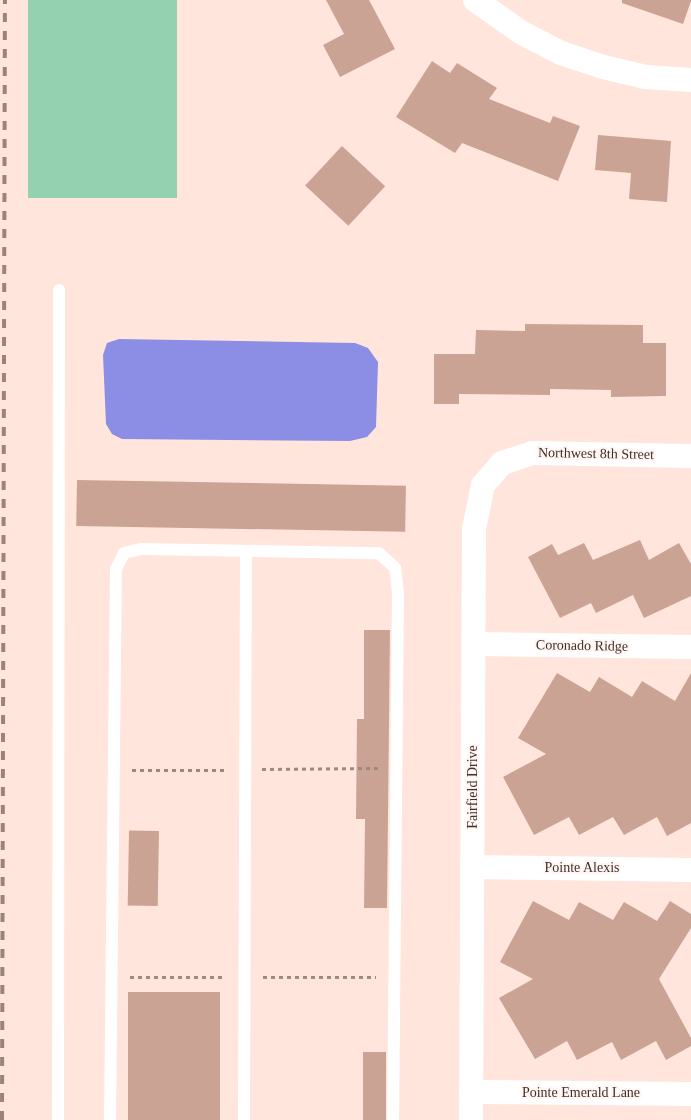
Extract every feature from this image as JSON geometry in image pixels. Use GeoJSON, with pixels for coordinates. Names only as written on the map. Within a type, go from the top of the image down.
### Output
{"type":"FeatureCollection","features":[{"type":"Feature","properties":{"kind":"street"},"geometry":{"type":"LineString","coordinates":[[475,0],[522,33],[561,53],[603,68],[646,77],[691,80]]}},
{"type":"Feature","properties":{"kind":"street","name":"Northwest 8th Street"},"geometry":{"type":"LineString","coordinates":[[502,463],[532,453],[691,456]]}},
{"type":"Feature","properties":{"kind":"street","name":"Fairfield Drive"},"geometry":{"type":"LineString","coordinates":[[471,1120],[474,529],[483,485],[502,463]]}},
{"type":"Feature","properties":{"kind":"street","name":"Coronado Ridge"},"geometry":{"type":"LineString","coordinates":[[474,644],[691,647]]}},
{"type":"Feature","properties":{"kind":"street","name":"Pointe Alexis"},"geometry":{"type":"LineString","coordinates":[[472,867],[691,870]]}},
{"type":"Feature","properties":{"kind":"street","name":"Pointe Emerald Lane"},"geometry":{"type":"LineString","coordinates":[[471,1092],[691,1094]]}},
{"type":"Feature","properties":{"kind":"lane"},"geometry":{"type":"LineString","coordinates":[[58,1120],[59,290]]}},
{"type":"Feature","properties":{"kind":"lane"},"geometry":{"type":"LineString","coordinates":[[110,1120],[116,569],[124,553],[142,549],[380,553],[395,568],[398,594],[393,1120]]}},
{"type":"Feature","properties":{"kind":"lane"},"geometry":{"type":"LineString","coordinates":[[244,1120],[246,551]]}},
{"type":"Feature","properties":{"kind":"green space"},"geometry":{"type":"Polygon","coordinates":[[[28,0],[177,0],[177,198],[28,198],[28,0]]]}},
{"type":"Feature","properties":{"kind":"water"},"geometry":{"type":"Polygon","coordinates":[[[119,339],[355,343],[368,348],[378,362],[376,427],[367,437],[350,441],[122,439],[112,434],[106,424],[103,355],[107,343],[119,339]]]}},
{"type":"Feature","properties":{"kind":"building"},"geometry":{"type":"Polygon","coordinates":[[[326,0],[369,0],[395,49],[340,77],[323,45],[344,34],[326,0]]]}},
{"type":"Feature","properties":{"kind":"building"},"geometry":{"type":"Polygon","coordinates":[[[622,0],[691,1],[683,24],[622,3],[622,0]]]}},
{"type":"Feature","properties":{"kind":"building"},"geometry":{"type":"Polygon","coordinates":[[[432,61],[450,73],[457,63],[497,88],[489,99],[550,123],[553,116],[580,126],[558,181],[462,143],[455,153],[396,117],[432,61]]]}},
{"type":"Feature","properties":{"kind":"building"},"geometry":{"type":"Polygon","coordinates":[[[598,135],[671,141],[667,202],[629,199],[631,173],[595,170],[598,135]]]}},
{"type":"Feature","properties":{"kind":"building"},"geometry":{"type":"Polygon","coordinates":[[[342,146],[385,186],[348,226],[305,185],[342,146]]]}},
{"type":"Feature","properties":{"kind":"building"},"geometry":{"type":"Polygon","coordinates":[[[525,324],[643,325],[643,343],[666,343],[666,396],[611,397],[611,390],[550,389],[550,395],[459,394],[459,404],[434,404],[434,354],[475,354],[476,330],[525,331],[525,324]]]}},
{"type":"Feature","properties":{"kind":"building"},"geometry":{"type":"Polygon","coordinates":[[[77,480],[406,486],[405,532],[76,526],[77,480]]]}},
{"type":"Feature","properties":{"kind":"building"},"geometry":{"type":"Polygon","coordinates":[[[640,540],[649,560],[679,543],[691,564],[691,596],[644,618],[633,595],[596,613],[591,603],[560,618],[528,557],[552,544],[558,555],[584,543],[593,560],[640,540]]]}},
{"type":"Feature","properties":{"kind":"building"},"geometry":{"type":"Polygon","coordinates":[[[364,630],[390,630],[387,908],[364,908],[365,819],[356,819],[357,719],[364,719],[364,630]]]}},
{"type":"Feature","properties":{"kind":"building"},"geometry":{"type":"Polygon","coordinates":[[[557,673],[590,692],[599,677],[632,697],[642,681],[675,701],[691,673],[691,823],[667,836],[657,817],[624,835],[613,817],[579,835],[569,817],[534,835],[503,777],[546,754],[518,738],[557,673]]]}},
{"type":"Feature","properties":{"kind":"building"},"geometry":{"type":"Polygon","coordinates":[[[129,830],[159,831],[158,906],[128,905],[129,830]]]}},
{"type":"Feature","properties":{"kind":"building"},"geometry":{"type":"Polygon","coordinates":[[[533,901],[569,920],[579,902],[613,920],[624,902],[657,921],[670,901],[691,914],[691,928],[659,979],[691,1038],[691,1046],[666,1060],[656,1041],[621,1060],[612,1042],[577,1060],[567,1041],[535,1059],[499,998],[533,979],[500,962],[533,901]]]}},
{"type":"Feature","properties":{"kind":"building"},"geometry":{"type":"Polygon","coordinates":[[[128,992],[220,992],[220,1120],[128,1120],[128,992]]]}},
{"type":"Feature","properties":{"kind":"building"},"geometry":{"type":"Polygon","coordinates":[[[363,1052],[386,1052],[386,1120],[363,1120],[363,1052]]]}},
{"type":"Feature","properties":{"kind":"railway"},"geometry":{"type":"LineString","coordinates":[[2,1120],[5,0]]}}]}
